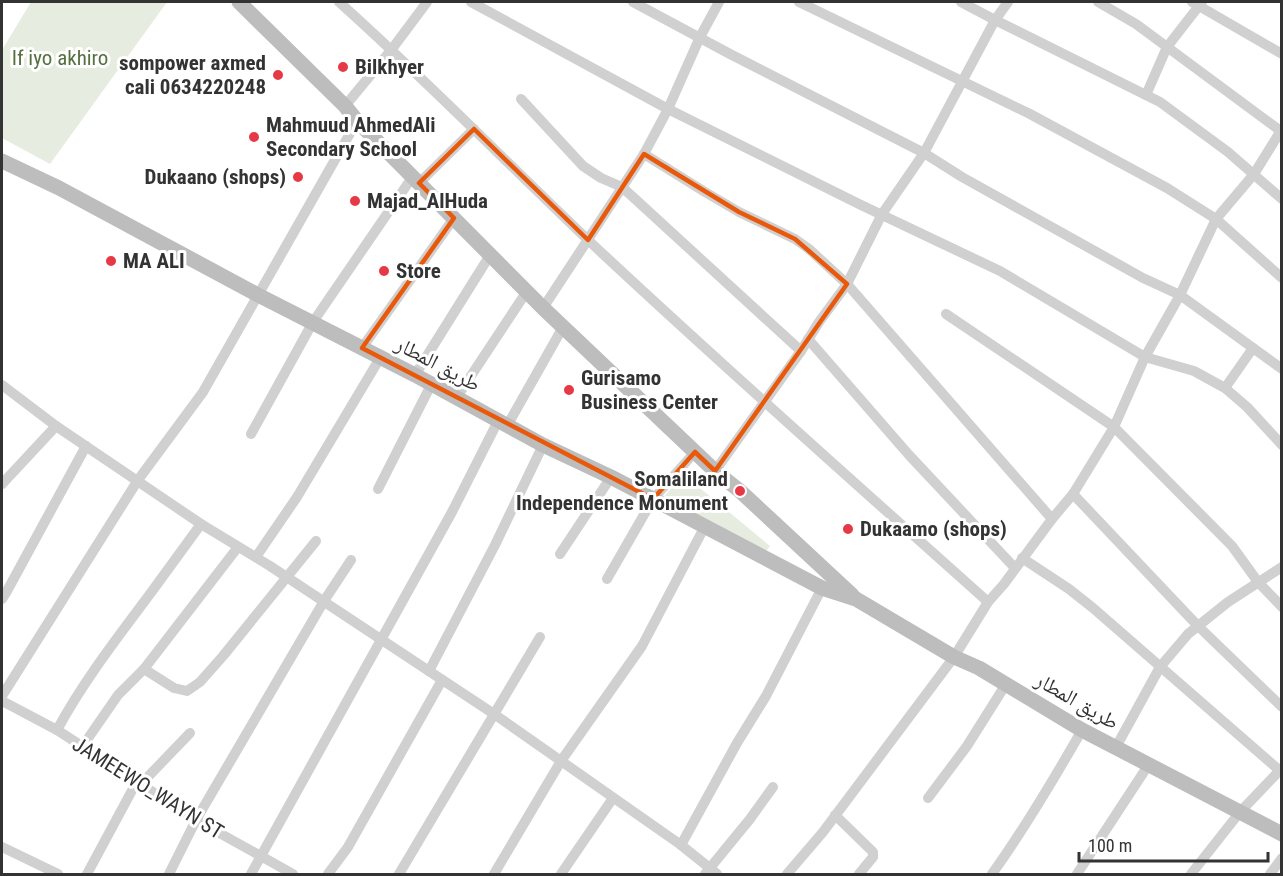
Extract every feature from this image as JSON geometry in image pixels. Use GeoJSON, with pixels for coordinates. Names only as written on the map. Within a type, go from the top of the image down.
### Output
{"type":"FeatureCollection","features":[{"type":"Feature","properties":{"kind":"main road","name":"طريق المطار"},"geometry":{"type":"LineString","coordinates":[[238,2],[345,106],[357,121],[543,308],[715,471],[740,491],[856,599],[1082,730],[1281,834]]}},
{"type":"Feature","properties":{"kind":"main road","name":"طريق المطار"},"geometry":{"type":"LineString","coordinates":[[2,161],[59,188],[258,295],[457,397],[543,445],[611,477],[822,588],[856,599]]}},
{"type":"Feature","properties":{"kind":"street"},"geometry":{"type":"LineString","coordinates":[[339,2],[392,49],[588,240],[764,402],[988,602]]}},
{"type":"Feature","properties":{"kind":"street"},"geometry":{"type":"LineString","coordinates":[[345,106],[427,2]]}},
{"type":"Feature","properties":{"kind":"street"},"geometry":{"type":"LineString","coordinates":[[471,2],[668,109],[1000,271],[1145,357],[1194,371],[1225,388],[1247,407],[1281,445]]}},
{"type":"Feature","properties":{"kind":"street"},"geometry":{"type":"LineString","coordinates":[[633,2],[924,153],[962,177],[1143,278],[1180,295],[1281,369]]}},
{"type":"Feature","properties":{"kind":"street"},"geometry":{"type":"LineString","coordinates":[[543,308],[644,154],[719,2]]}},
{"type":"Feature","properties":{"kind":"street"},"geometry":{"type":"LineString","coordinates":[[799,2],[1030,114],[1167,188],[1216,219],[1281,278]]}},
{"type":"Feature","properties":{"kind":"street"},"geometry":{"type":"LineString","coordinates":[[961,2],[1160,102],[1228,152],[1281,199]]}},
{"type":"Feature","properties":{"kind":"street"},"geometry":{"type":"LineString","coordinates":[[715,471],[847,284],[882,214],[924,153],[995,20],[1008,2]]}},
{"type":"Feature","properties":{"kind":"street"},"geometry":{"type":"LineString","coordinates":[[787,874],[835,815],[954,657],[988,602],[1073,494],[1114,427],[1145,357],[1180,295],[1216,219],[1254,174],[1281,131],[1136,24],[1098,2]]}},
{"type":"Feature","properties":{"kind":"street"},"geometry":{"type":"LineString","coordinates":[[1146,95],[1167,47],[1198,3],[1281,54]]}},
{"type":"Feature","properties":{"kind":"street"},"geometry":{"type":"LineString","coordinates":[[521,99],[583,166],[601,178],[622,187],[801,351]]}},
{"type":"Feature","properties":{"kind":"street"},"geometry":{"type":"LineString","coordinates":[[2,696],[138,480],[203,392],[357,121]]}},
{"type":"Feature","properties":{"kind":"street"},"geometry":{"type":"LineString","coordinates":[[251,434],[313,322],[416,179],[474,129]]}},
{"type":"Feature","properties":{"kind":"street"},"geometry":{"type":"LineString","coordinates":[[644,154],[722,202],[795,238],[809,249],[847,284],[1052,519]]}},
{"type":"Feature","properties":{"kind":"street"},"geometry":{"type":"LineString","coordinates":[[362,348],[454,218]]}},
{"type":"Feature","properties":{"kind":"street"},"geometry":{"type":"LineString","coordinates":[[415,375],[490,255]]}},
{"type":"Feature","properties":{"kind":"street"},"geometry":{"type":"LineString","coordinates":[[457,397],[527,291]]}},
{"type":"Feature","properties":{"kind":"street"},"geometry":{"type":"LineString","coordinates":[[946,314],[1114,427],[1232,546],[1258,582],[1281,607]]}},
{"type":"Feature","properties":{"kind":"street"},"geometry":{"type":"LineString","coordinates":[[251,874],[443,527],[503,423],[563,327]]}},
{"type":"Feature","properties":{"kind":"street"},"geometry":{"type":"LineString","coordinates":[[808,339],[909,455],[1015,568]]}},
{"type":"Feature","properties":{"kind":"street"},"geometry":{"type":"LineString","coordinates":[[1225,388],[1253,348]]}},
{"type":"Feature","properties":{"kind":"street"},"geometry":{"type":"LineString","coordinates":[[256,557],[297,497],[380,358]]}},
{"type":"Feature","properties":{"kind":"street"},"geometry":{"type":"LineString","coordinates":[[378,489],[431,384]]}},
{"type":"Feature","properties":{"kind":"street"},"geometry":{"type":"LineString","coordinates":[[2,385],[56,426],[201,524],[324,601],[494,714],[681,845],[711,872],[773,787]]}},
{"type":"Feature","properties":{"kind":"street"},"geometry":{"type":"LineString","coordinates":[[2,484],[56,426]]}},
{"type":"Feature","properties":{"kind":"street"},"geometry":{"type":"LineString","coordinates":[[429,671],[495,545],[543,445]]}},
{"type":"Feature","properties":{"kind":"street"},"geometry":{"type":"LineString","coordinates":[[2,599],[86,446]]}},
{"type":"Feature","properties":{"kind":"street"},"geometry":{"type":"LineString","coordinates":[[607,579],[653,499],[695,452]]}},
{"type":"Feature","properties":{"kind":"street"},"geometry":{"type":"LineString","coordinates":[[560,554],[611,477]]}},
{"type":"Feature","properties":{"kind":"street"},"geometry":{"type":"LineString","coordinates":[[1073,494],[1198,626],[1281,707]]}},
{"type":"Feature","properties":{"kind":"street"},"geometry":{"type":"LineString","coordinates":[[57,730],[116,638],[201,524]]}},
{"type":"Feature","properties":{"kind":"street"},"geometry":{"type":"LineString","coordinates":[[494,874],[561,761],[642,646],[705,526]]}},
{"type":"Feature","properties":{"kind":"street"},"geometry":{"type":"LineString","coordinates":[[144,669],[174,688],[187,691],[200,682],[316,541]]}},
{"type":"Feature","properties":{"kind":"street"},"geometry":{"type":"LineString","coordinates":[[82,747],[118,695],[144,669],[238,547]]}},
{"type":"Feature","properties":{"kind":"street"},"geometry":{"type":"LineString","coordinates":[[1022,558],[1093,608],[1280,769],[1240,813],[1191,874]]}},
{"type":"Feature","properties":{"kind":"street"},"geometry":{"type":"LineString","coordinates":[[169,874],[196,820],[324,601],[351,560]]}},
{"type":"Feature","properties":{"kind":"street"},"geometry":{"type":"LineString","coordinates":[[1116,747],[1160,667],[1188,634],[1228,602],[1281,567]]}},
{"type":"Feature","properties":{"kind":"street"},"geometry":{"type":"LineString","coordinates":[[681,845],[736,743],[766,696],[822,588]]}},
{"type":"Feature","properties":{"kind":"street"},"geometry":{"type":"LineString","coordinates":[[399,874],[540,637]]}},
{"type":"Feature","properties":{"kind":"street"},"geometry":{"type":"LineString","coordinates":[[328,874],[348,847],[442,680]]}},
{"type":"Feature","properties":{"kind":"street"},"geometry":{"type":"LineString","coordinates":[[928,798],[967,747],[1006,684]]}},
{"type":"Feature","properties":{"kind":"street","name":"JAMEEWO_WAYN ST"},"geometry":{"type":"LineString","coordinates":[[2,701],[57,730],[196,820],[293,874]]}},
{"type":"Feature","properties":{"kind":"street"},"geometry":{"type":"LineString","coordinates":[[992,874],[1012,847],[1082,730]]}},
{"type":"Feature","properties":{"kind":"street"},"geometry":{"type":"LineString","coordinates":[[87,874],[138,784],[190,733]]}},
{"type":"Feature","properties":{"kind":"street"},"geometry":{"type":"LineString","coordinates":[[1077,874],[1149,764]]}},
{"type":"Feature","properties":{"kind":"street"},"geometry":{"type":"LineString","coordinates":[[561,874],[613,798]]}},
{"type":"Feature","properties":{"kind":"street"},"geometry":{"type":"LineString","coordinates":[[835,815],[873,852],[873,857],[859,874]]}},
{"type":"Feature","properties":{"kind":"street"},"geometry":{"type":"LineString","coordinates":[[2,847],[58,874]]}},
{"type":"Feature","properties":{"kind":"street"},"geometry":{"type":"LineString","coordinates":[[1270,874],[1281,858]]}},
{"type":"Feature","properties":{"kind":"highlighted area"},"geometry":{"type":"Polygon","coordinates":[[[474,129],[588,240],[644,154],[739,212],[795,239],[847,284],[715,471],[695,452],[653,499],[362,348],[454,218],[419,183],[474,129]]]}},
{"type":"Feature","properties":{"kind":"green space","name":"If iyo akhiro"},"geometry":{"type":"Polygon","coordinates":[[[31,2],[167,2],[50,164],[2,138],[2,50],[31,2]]]}},
{"type":"Feature","properties":{"kind":"green space"},"geometry":{"type":"Polygon","coordinates":[[[683,474],[770,546],[765,553],[664,497],[683,474]]]}},
{"type":"Feature","properties":{"kind":"place","name":"Bilkhyer"},"geometry":{"type":"Point","coordinates":[343,67]}},
{"type":"Feature","properties":{"kind":"place","name":"sompower axmed cali 0634220248"},"geometry":{"type":"Point","coordinates":[278,75]}},
{"type":"Feature","properties":{"kind":"place","name":"Mahmuud AhmedAli Secondary School"},"geometry":{"type":"Point","coordinates":[254,137]}},
{"type":"Feature","properties":{"kind":"place","name":"Dukaano (shops)"},"geometry":{"type":"Point","coordinates":[298,177]}},
{"type":"Feature","properties":{"kind":"place","name":"Majad_AlHuda"},"geometry":{"type":"Point","coordinates":[355,201]}},
{"type":"Feature","properties":{"kind":"place","name":"MA ALI"},"geometry":{"type":"Point","coordinates":[111,261]}},
{"type":"Feature","properties":{"kind":"place","name":"Store"},"geometry":{"type":"Point","coordinates":[384,271]}},
{"type":"Feature","properties":{"kind":"place","name":"Gurisamo Business Center"},"geometry":{"type":"Point","coordinates":[569,390]}},
{"type":"Feature","properties":{"kind":"place","name":"Somaliland Independence Monument"},"geometry":{"type":"Point","coordinates":[740,491]}},
{"type":"Feature","properties":{"kind":"place","name":"Dukaamo (shops)"},"geometry":{"type":"Point","coordinates":[848,529]}}]}
